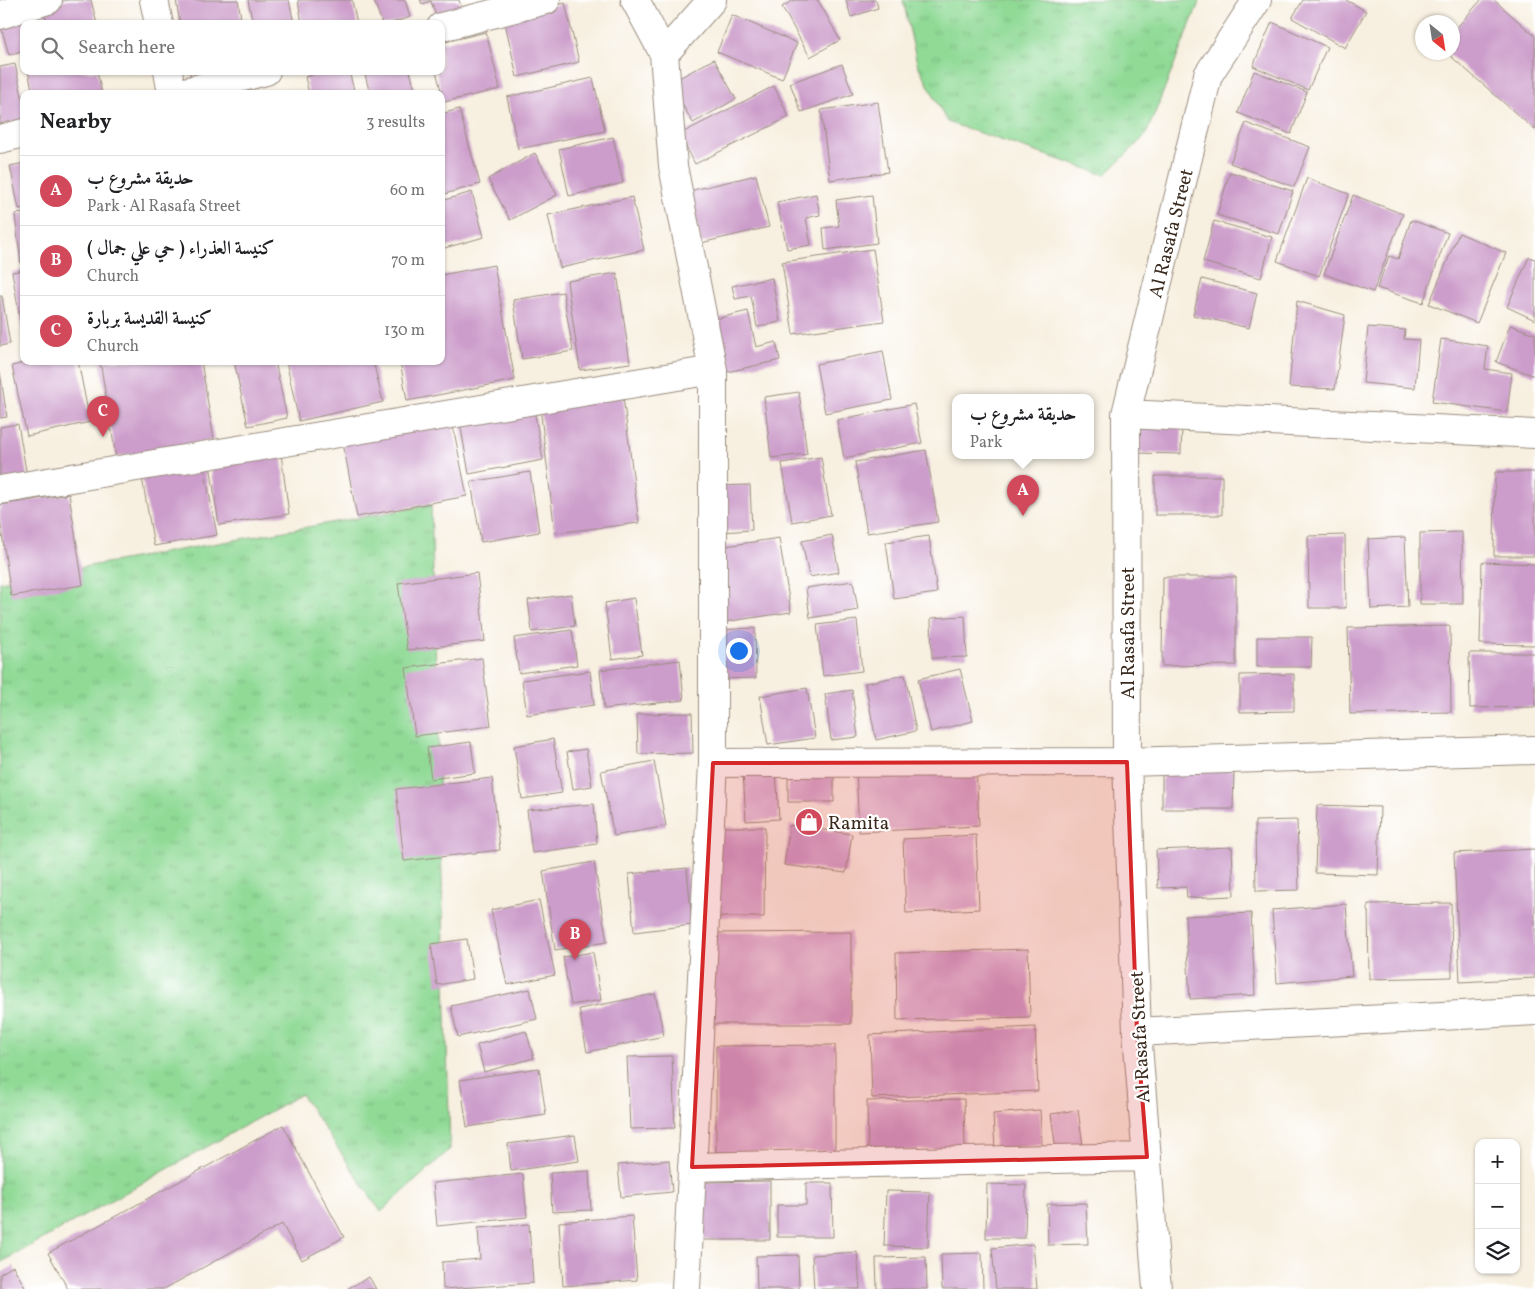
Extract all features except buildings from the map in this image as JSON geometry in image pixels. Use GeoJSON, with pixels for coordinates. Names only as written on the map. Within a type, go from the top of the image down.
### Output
{"type":"FeatureCollection","features":[{"type":"Feature","properties":{"kind":"street"},"geometry":{"type":"LineString","coordinates":[[0,15],[48,0]]}},
{"type":"Feature","properties":{"kind":"street"},"geometry":{"type":"LineString","coordinates":[[154,0],[158,20]]}},
{"type":"Feature","properties":{"kind":"street"},"geometry":{"type":"LineString","coordinates":[[445,26],[546,0]]}},
{"type":"Feature","properties":{"kind":"street"},"geometry":{"type":"LineString","coordinates":[[635,0],[664,54],[673,166],[713,370],[713,763],[686,1289]]}},
{"type":"Feature","properties":{"kind":"street"},"geometry":{"type":"LineString","coordinates":[[664,54],[712,0]]}},
{"type":"Feature","properties":{"kind":"street","name":"Al Rasafa Street"},"geometry":{"type":"LineString","coordinates":[[1158,1289],[1138,1032],[1127,762],[1126,414],[1208,75],[1257,0]]}},
{"type":"Feature","properties":{"kind":"street"},"geometry":{"type":"LineString","coordinates":[[169,75],[171,90]]}},
{"type":"Feature","properties":{"kind":"street"},"geometry":{"type":"LineString","coordinates":[[192,90],[251,75]]}},
{"type":"Feature","properties":{"kind":"street"},"geometry":{"type":"LineString","coordinates":[[0,139],[20,134]]}},
{"type":"Feature","properties":{"kind":"street"},"geometry":{"type":"LineString","coordinates":[[0,490],[713,370]]}},
{"type":"Feature","properties":{"kind":"street"},"geometry":{"type":"LineString","coordinates":[[1126,414],[1535,434]]}},
{"type":"Feature","properties":{"kind":"street"},"geometry":{"type":"LineString","coordinates":[[713,763],[1127,762],[1535,750]]}},
{"type":"Feature","properties":{"kind":"street"},"geometry":{"type":"LineString","coordinates":[[1138,1032],[1535,1011]]}},
{"type":"Feature","properties":{"kind":"street"},"geometry":{"type":"LineString","coordinates":[[692,1167],[1147,1157]]}},
{"type":"Feature","properties":{"kind":"highlighted area"},"geometry":{"type":"Polygon","coordinates":[[[1127,762],[1137,1032],[1147,1157],[692,1167],[713,763],[1127,762]]]}},
{"type":"Feature","properties":{"kind":"green space"},"geometry":{"type":"Polygon","coordinates":[[[903,0],[1200,0],[1146,135],[1105,175],[947,122],[917,63],[903,0]]]}},
{"type":"Feature","properties":{"kind":"green space"},"geometry":{"type":"Polygon","coordinates":[[[431,505],[450,1149],[381,1212],[301,1094],[0,1263],[0,582],[431,505]]]}},
{"type":"Feature","properties":{"kind":"place","name":"كنيسة القديسة بربارة"},"geometry":{"type":"Point","coordinates":[103,437]}},
{"type":"Feature","properties":{"kind":"place","name":"حديقة مشروع ب"},"geometry":{"type":"Point","coordinates":[1023,516]}},
{"type":"Feature","properties":{"kind":"place","name":"Ramita"},"geometry":{"type":"Point","coordinates":[809,822]}},
{"type":"Feature","properties":{"kind":"place","name":"كنيسة العذراء ( حي علي جمال )"},"geometry":{"type":"Point","coordinates":[575,960]}}]}
